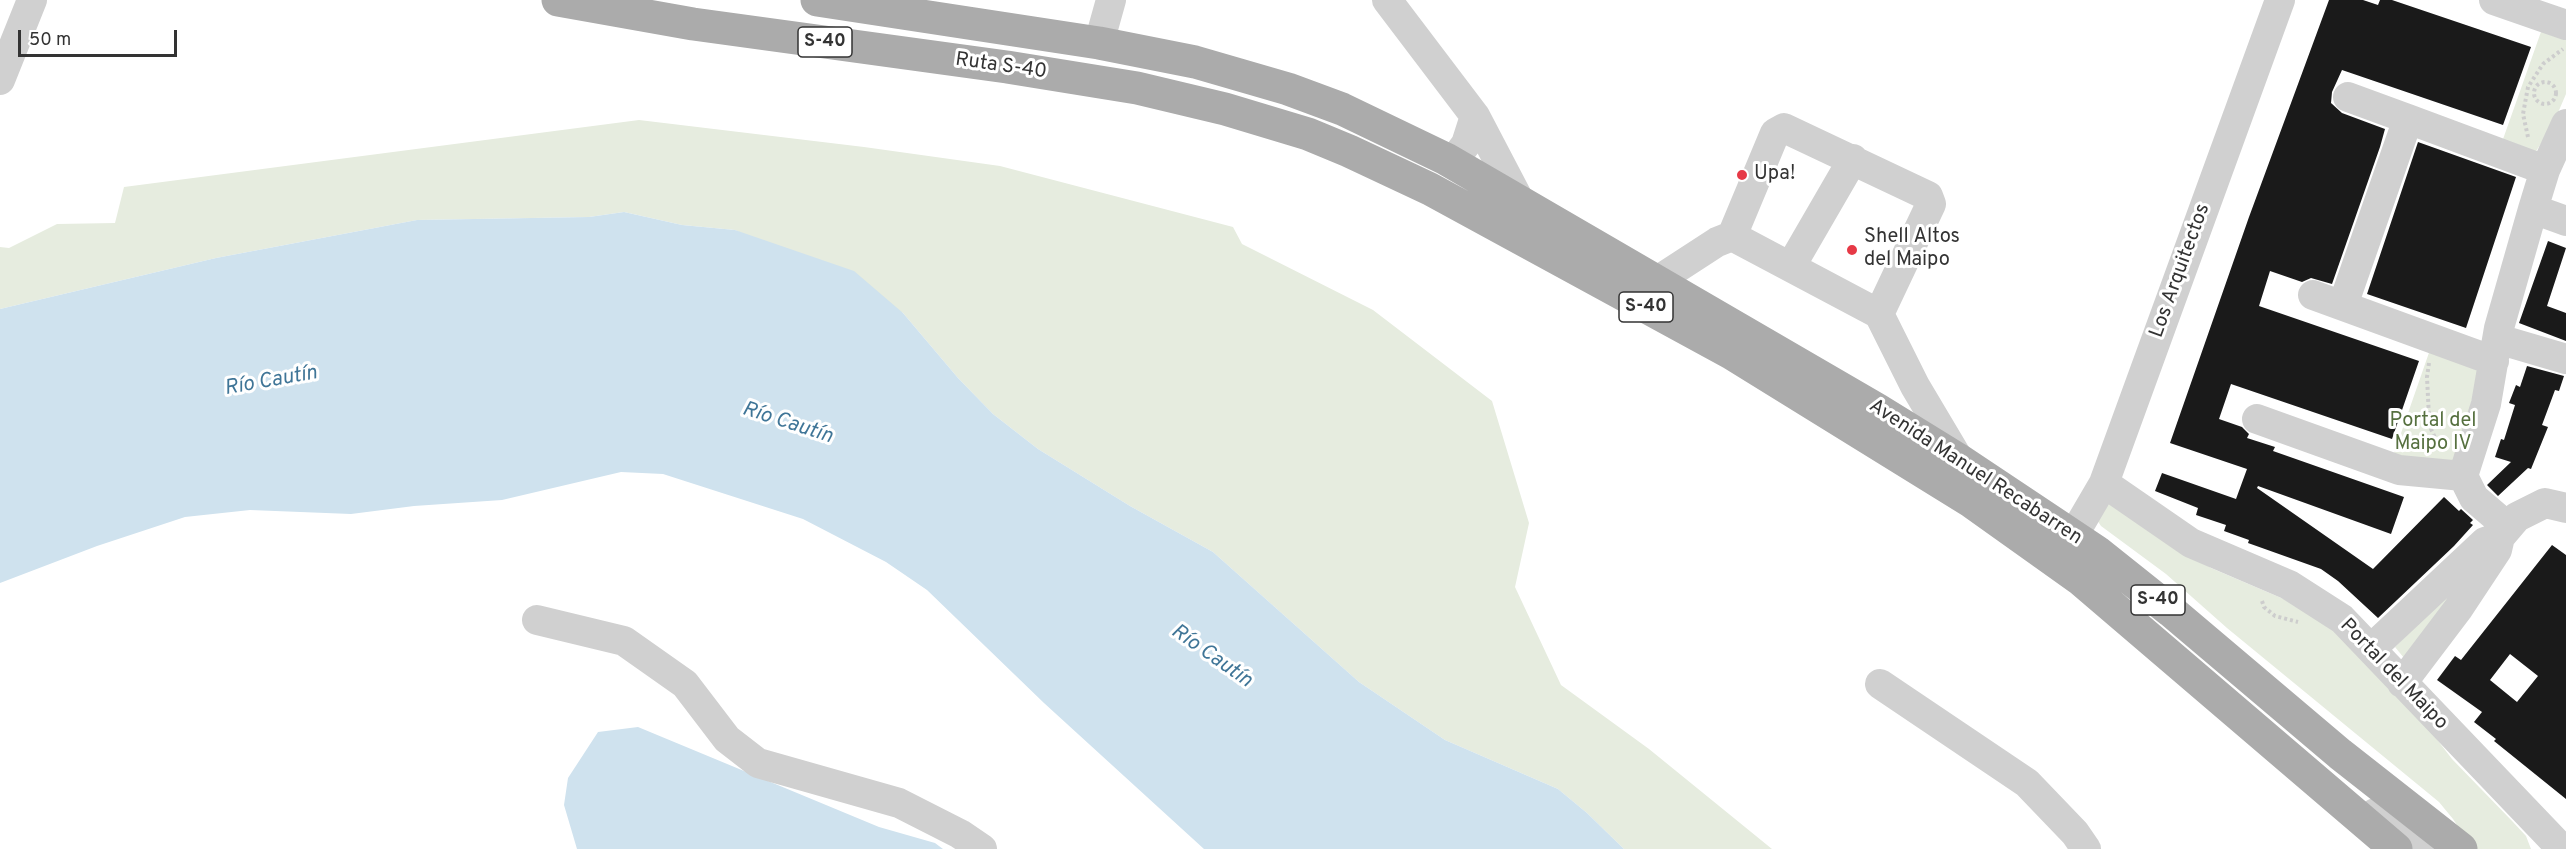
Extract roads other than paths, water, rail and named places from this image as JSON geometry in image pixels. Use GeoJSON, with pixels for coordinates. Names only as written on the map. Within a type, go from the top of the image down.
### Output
{"type":"FeatureCollection","features":[{"type":"Feature","properties":{"kind":"main road","name":"Ruta S-40"},"geometry":{"type":"LineString","coordinates":[[558,0],[693,24],[1093,81],[1181,97],[1308,134],[1430,189]]}},
{"type":"Feature","properties":{"kind":"main road","name":"Ruta S-40"},"geometry":{"type":"LineString","coordinates":[[817,0],[1099,43],[1195,62],[1288,89],[1395,133],[1446,159]]}},
{"type":"Feature","properties":{"kind":"main road"},"geometry":{"type":"LineString","coordinates":[[1093,81],[1099,43]]}},
{"type":"Feature","properties":{"kind":"main road","name":"Avenida Manuel Recabarren"},"geometry":{"type":"LineString","coordinates":[[1446,159],[1832,382],[1959,460],[2073,536],[2171,611],[2340,754],[2461,849]]}},
{"type":"Feature","properties":{"kind":"main road","name":"Avenida Manuel Recabarren"},"geometry":{"type":"LineString","coordinates":[[1430,189],[1731,353],[1972,502],[2080,579],[2396,849]]}},
{"type":"Feature","properties":{"kind":"street"},"geometry":{"type":"LineString","coordinates":[[0,80],[32,0]]}},
{"type":"Feature","properties":{"kind":"street"},"geometry":{"type":"LineString","coordinates":[[1099,43],[1111,0]]}},
{"type":"Feature","properties":{"kind":"street"},"geometry":{"type":"LineString","coordinates":[[1387,0],[1475,116],[1520,202]]}},
{"type":"Feature","properties":{"kind":"street","name":"Los Arquitectos"},"geometry":{"type":"LineString","coordinates":[[2073,536],[2104,483],[2280,0]]}},
{"type":"Feature","properties":{"kind":"street"},"geometry":{"type":"LineString","coordinates":[[2494,0],[2566,25]]}},
{"type":"Feature","properties":{"kind":"street"},"geometry":{"type":"LineString","coordinates":[[2348,97],[2537,167]]}},
{"type":"Feature","properties":{"kind":"street"},"geometry":{"type":"LineString","coordinates":[[1446,159],[1457,156],[1466,144],[1475,116]]}},
{"type":"Feature","properties":{"kind":"street"},"geometry":{"type":"LineString","coordinates":[[2343,305],[2408,119]]}},
{"type":"Feature","properties":{"kind":"street"},"geometry":{"type":"LineString","coordinates":[[2463,483],[2486,404],[2496,350],[2533,209],[2537,167],[2566,124]]}},
{"type":"Feature","properties":{"kind":"street"},"geometry":{"type":"LineString","coordinates":[[1658,281],[1717,242],[1732,236],[1776,133],[1784,128],[1853,159],[1930,199],[1931,204],[1879,314]]}},
{"type":"Feature","properties":{"kind":"street"},"geometry":{"type":"LineString","coordinates":[[1791,266],[1853,159]]}},
{"type":"Feature","properties":{"kind":"street"},"geometry":{"type":"LineString","coordinates":[[2533,209],[2566,221]]}},
{"type":"Feature","properties":{"kind":"street"},"geometry":{"type":"LineString","coordinates":[[1732,236],[1879,314],[1915,386],[1959,460]]}},
{"type":"Feature","properties":{"kind":"street"},"geometry":{"type":"LineString","coordinates":[[2313,295],[2496,350],[2566,359]]}},
{"type":"Feature","properties":{"kind":"street"},"geometry":{"type":"LineString","coordinates":[[2257,419],[2398,470],[2463,483],[2504,532]]}},
{"type":"Feature","properties":{"kind":"street","name":"Portal del Maipo"},"geometry":{"type":"LineString","coordinates":[[2104,483],[2191,543],[2289,585],[2342,619],[2562,849]]}},
{"type":"Feature","properties":{"kind":"street"},"geometry":{"type":"LineString","coordinates":[[2372,648],[2485,542],[2504,532],[2527,510],[2545,503],[2566,508]]}},
{"type":"Feature","properties":{"kind":"street"},"geometry":{"type":"LineString","coordinates":[[2402,683],[2458,609],[2497,550],[2504,532]]}},
{"type":"Feature","properties":{"kind":"street"},"geometry":{"type":"LineString","coordinates":[[537,620],[624,641],[685,684],[727,739],[758,763],[899,803],[960,834],[982,849]]}},
{"type":"Feature","properties":{"kind":"street"},"geometry":{"type":"LineString","coordinates":[[1880,684],[2026,783],[2075,833],[2086,849]]}},
{"type":"Feature","properties":{"kind":"street"},"geometry":{"type":"LineString","coordinates":[[2294,762],[2362,804],[2423,849]]}},
{"type":"Feature","properties":{"kind":"water","name":"Río Cautín"},"geometry":{"type":"Polygon","coordinates":[[[624,212],[682,225],[735,230],[854,271],[903,313],[958,378],[993,414],[1038,449],[1130,506],[1213,552],[1359,682],[1445,740],[1558,789],[1624,849],[1204,849],[1044,703],[927,590],[886,562],[803,519],[663,474],[621,472],[502,500],[414,506],[351,514],[250,510],[185,517],[97,546],[0,583],[0,309],[216,258],[417,220],[589,217],[624,212]]]}},
{"type":"Feature","properties":{"kind":"water"},"geometry":{"type":"Polygon","coordinates":[[[638,727],[879,827],[935,843],[943,849],[577,849],[564,805],[568,778],[598,732],[638,727]]]}},
{"type":"Feature","properties":{"kind":"place","name":"Upa!"},"geometry":{"type":"Point","coordinates":[1742,175]}},
{"type":"Feature","properties":{"kind":"place","name":"Shell Altos del Maipo"},"geometry":{"type":"Point","coordinates":[1852,250]}},
{"type":"Feature","properties":{"kind":"park label","name":"Portal del Maipo IV"},"geometry":{"type":"Point","coordinates":[2433,434]}}]}
